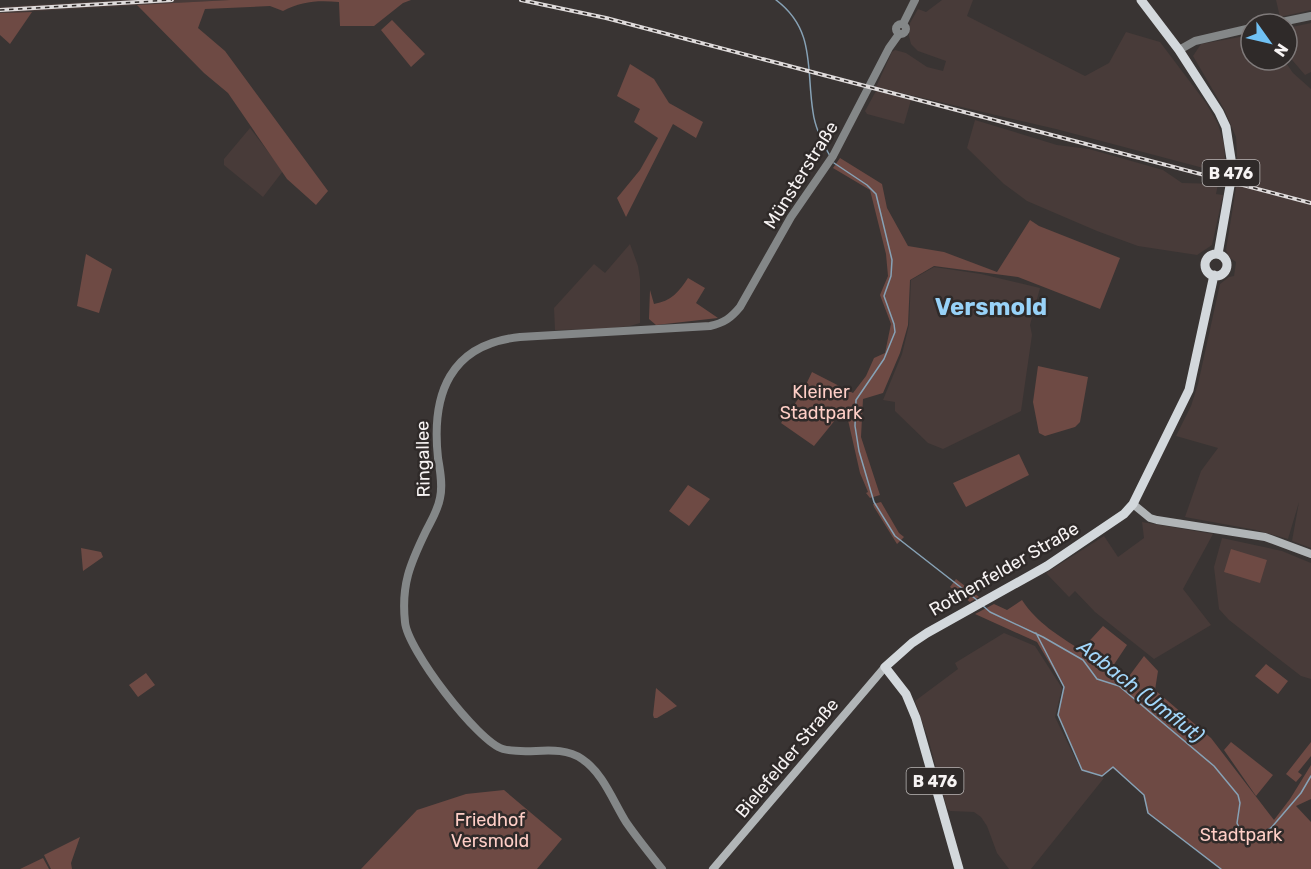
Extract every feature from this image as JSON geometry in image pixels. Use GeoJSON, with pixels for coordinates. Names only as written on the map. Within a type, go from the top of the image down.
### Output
{"type":"FeatureCollection","features":[{"type":"Feature","properties":{"kind":"main road","name":"B 476"},"geometry":{"type":"LineString","coordinates":[[1142,0],[1179,50],[1219,112],[1227,133],[1231,180],[1218,254]]}},
{"type":"Feature","properties":{"kind":"main road"},"geometry":{"type":"LineString","coordinates":[[1218,254],[1226,260],[1226,267],[1222,273],[1214,275],[1206,270],[1205,263],[1211,255],[1218,254]]}},
{"type":"Feature","properties":{"kind":"main road"},"geometry":{"type":"LineString","coordinates":[[1214,275],[1190,390],[1133,504],[1150,518],[1157,520],[1265,537],[1311,554]]}},
{"type":"Feature","properties":{"kind":"main road","name":"Rothenfelder Straße"},"geometry":{"type":"LineString","coordinates":[[885,667],[912,643],[1054,562],[1124,514],[1133,504]]}},
{"type":"Feature","properties":{"kind":"main road","name":"B 476"},"geometry":{"type":"LineString","coordinates":[[885,667],[906,694],[916,718],[959,869]]}},
{"type":"Feature","properties":{"kind":"main road","name":"Bielefelder Straße"},"geometry":{"type":"LineString","coordinates":[[713,869],[885,667]]}},
{"type":"Feature","properties":{"kind":"street","name":"Münsterstraße"},"geometry":{"type":"LineString","coordinates":[[719,324],[733,316],[740,308],[791,217],[831,159],[889,48],[899,34],[906,31],[906,26],[903,24],[915,0]]}},
{"type":"Feature","properties":{"kind":"street"},"geometry":{"type":"LineString","coordinates":[[1179,50],[1195,42],[1239,31]]}},
{"type":"Feature","properties":{"kind":"street","name":"Ringallee"},"geometry":{"type":"LineString","coordinates":[[662,869],[628,824],[588,764],[570,752],[553,750],[514,752],[499,748],[487,740],[428,670],[410,641],[405,626],[403,592],[409,568],[438,508],[441,496],[436,444],[438,407],[447,382],[456,368],[481,348],[505,338],[632,332],[719,324]]}},
{"type":"Feature","properties":{"kind":"shaded area"},"geometry":{"type":"Polygon","coordinates":[[[122,0],[230,0],[0,13],[0,7],[122,0]]]}},
{"type":"Feature","properties":{"kind":"shaded area"},"geometry":{"type":"Polygon","coordinates":[[[942,0],[973,0],[967,16],[1085,76],[1109,63],[1126,32],[1160,42],[1206,103],[1218,124],[1224,144],[1226,174],[1056,129],[876,87],[895,50],[906,53],[927,67],[943,71],[946,61],[918,51],[911,44],[909,36],[910,23],[918,9],[926,12],[942,0]]]}},
{"type":"Feature","properties":{"kind":"shaded area"},"geometry":{"type":"Polygon","coordinates":[[[1276,0],[1311,0],[1311,10],[1299,13],[1279,12],[1276,0]]]}},
{"type":"Feature","properties":{"kind":"shaded area"},"geometry":{"type":"Polygon","coordinates":[[[1311,23],[1311,72],[1305,75],[1299,68],[1299,26],[1311,23]]]}},
{"type":"Feature","properties":{"kind":"shaded area"},"geometry":{"type":"Polygon","coordinates":[[[1239,37],[1239,72],[1292,72],[1311,89],[1311,548],[1292,541],[1299,502],[1288,539],[1256,530],[1185,517],[1201,471],[1218,448],[1176,436],[1191,406],[1198,384],[1220,284],[1234,276],[1236,262],[1229,257],[1226,250],[1238,175],[1236,137],[1224,109],[1193,56],[1201,44],[1239,37]]]}},
{"type":"Feature","properties":{"kind":"shaded area"},"geometry":{"type":"Polygon","coordinates":[[[876,91],[911,100],[904,124],[867,114],[865,111],[876,91]]]}},
{"type":"Feature","properties":{"kind":"shaded area"},"geometry":{"type":"Polygon","coordinates":[[[975,120],[1057,145],[1089,149],[1163,170],[1182,183],[1218,184],[1216,194],[1223,195],[1212,245],[1197,255],[1138,246],[1027,201],[1004,184],[967,148],[975,120]]]}},
{"type":"Feature","properties":{"kind":"shaded area"},"geometry":{"type":"Polygon","coordinates":[[[250,128],[283,171],[263,197],[224,165],[224,159],[250,128]]]}},
{"type":"Feature","properties":{"kind":"shaded area"},"geometry":{"type":"Polygon","coordinates":[[[630,244],[640,279],[640,323],[602,329],[555,330],[554,308],[594,264],[605,273],[630,244]]]}},
{"type":"Feature","properties":{"kind":"shaded area"},"geometry":{"type":"Polygon","coordinates":[[[934,267],[981,274],[1040,288],[1030,325],[1032,335],[1021,411],[943,449],[928,443],[895,411],[895,402],[883,400],[902,354],[909,325],[911,280],[934,267]]]}},
{"type":"Feature","properties":{"kind":"shaded area"},"geometry":{"type":"Polygon","coordinates":[[[1142,522],[1213,534],[1183,589],[1211,625],[1154,659],[1095,612],[1075,591],[1069,597],[1046,573],[1104,536],[1118,557],[1144,538],[1142,522]]]}},
{"type":"Feature","properties":{"kind":"shaded area"},"geometry":{"type":"Polygon","coordinates":[[[1222,538],[1282,551],[1311,563],[1311,679],[1301,676],[1229,620],[1219,609],[1214,567],[1222,538]]]}},
{"type":"Feature","properties":{"kind":"shaded area"},"geometry":{"type":"Polygon","coordinates":[[[1004,633],[1035,646],[1062,688],[1055,717],[1081,770],[1104,778],[1031,869],[1009,869],[997,853],[987,826],[981,817],[974,812],[950,811],[947,808],[928,738],[915,701],[958,669],[955,663],[1004,633]]]}},
{"type":"Feature","properties":{"kind":"green space"},"geometry":{"type":"Polygon","coordinates":[[[230,0],[411,0],[403,3],[374,26],[340,26],[339,2],[310,2],[283,11],[270,6],[205,9],[198,28],[225,51],[328,191],[316,205],[287,179],[228,93],[204,73],[137,5],[230,0]]]}},
{"type":"Feature","properties":{"kind":"green space"},"geometry":{"type":"Polygon","coordinates":[[[32,12],[10,44],[0,35],[0,13],[32,12]]]}},
{"type":"Feature","properties":{"kind":"green space"},"geometry":{"type":"Polygon","coordinates":[[[392,20],[425,54],[411,67],[381,30],[392,20]]]}},
{"type":"Feature","properties":{"kind":"green space"},"geometry":{"type":"Polygon","coordinates":[[[630,64],[654,79],[669,103],[703,122],[696,138],[673,124],[626,217],[617,198],[640,170],[658,138],[634,122],[640,109],[617,96],[630,64]]]}},
{"type":"Feature","properties":{"kind":"green space","name":"Kleiner Stadtpark"},"geometry":{"type":"Polygon","coordinates":[[[840,158],[882,184],[887,208],[908,246],[944,252],[997,272],[1030,220],[1039,226],[1120,258],[1100,309],[1018,277],[934,266],[910,280],[908,325],[900,353],[883,393],[863,399],[861,437],[880,495],[870,498],[866,493],[868,492],[860,473],[848,420],[840,414],[814,446],[781,423],[801,395],[812,372],[853,393],[866,376],[874,358],[885,353],[891,324],[880,295],[888,276],[886,254],[870,190],[833,168],[840,158]]]}},
{"type":"Feature","properties":{"kind":"green space"},"geometry":{"type":"Polygon","coordinates":[[[86,254],[112,269],[99,313],[77,306],[86,254]]]}},
{"type":"Feature","properties":{"kind":"green space"},"geometry":{"type":"Polygon","coordinates":[[[688,278],[705,288],[696,303],[718,318],[656,325],[649,319],[650,290],[654,304],[660,303],[674,295],[688,278]]]}},
{"type":"Feature","properties":{"kind":"green space"},"geometry":{"type":"Polygon","coordinates":[[[1038,366],[1088,377],[1080,422],[1075,427],[1045,436],[1039,433],[1033,402],[1038,366]]]}},
{"type":"Feature","properties":{"kind":"green space"},"geometry":{"type":"Polygon","coordinates":[[[1019,454],[1029,475],[966,507],[953,483],[1019,454]]]}},
{"type":"Feature","properties":{"kind":"green space"},"geometry":{"type":"Polygon","coordinates":[[[688,485],[710,499],[689,526],[669,511],[688,485]]]}},
{"type":"Feature","properties":{"kind":"green space"},"geometry":{"type":"Polygon","coordinates":[[[881,502],[899,533],[904,537],[897,544],[874,507],[873,504],[881,502]]]}},
{"type":"Feature","properties":{"kind":"green space"},"geometry":{"type":"Polygon","coordinates":[[[81,548],[101,552],[103,557],[83,571],[81,548]]]}},
{"type":"Feature","properties":{"kind":"green space"},"geometry":{"type":"Polygon","coordinates":[[[1231,549],[1267,560],[1260,583],[1224,572],[1231,549]]]}},
{"type":"Feature","properties":{"kind":"green space"},"geometry":{"type":"Polygon","coordinates":[[[956,579],[979,597],[970,602],[950,587],[956,579]]]}},
{"type":"Feature","properties":{"kind":"green space","name":"Stadtpark"},"geometry":{"type":"Polygon","coordinates":[[[1022,600],[1041,622],[1081,650],[1103,626],[1127,645],[1107,675],[1124,683],[1144,656],[1158,671],[1155,690],[1211,738],[1274,820],[1311,765],[1311,799],[1296,806],[1311,822],[1311,869],[1221,869],[1148,813],[1144,795],[1113,768],[1102,776],[1082,770],[1058,715],[1064,687],[1037,642],[975,614],[994,604],[1007,610],[1022,600]]]}},
{"type":"Feature","properties":{"kind":"green space"},"geometry":{"type":"Polygon","coordinates":[[[1266,664],[1288,681],[1278,694],[1255,676],[1266,664]]]}},
{"type":"Feature","properties":{"kind":"green space"},"geometry":{"type":"Polygon","coordinates":[[[146,673],[155,685],[138,697],[129,685],[146,673]]]}},
{"type":"Feature","properties":{"kind":"green space"},"geometry":{"type":"Polygon","coordinates":[[[656,688],[677,706],[654,718],[653,715],[656,688]]]}},
{"type":"Feature","properties":{"kind":"green space"},"geometry":{"type":"Polygon","coordinates":[[[1231,742],[1273,775],[1256,796],[1224,750],[1231,742]]]}},
{"type":"Feature","properties":{"kind":"green space"},"geometry":{"type":"Polygon","coordinates":[[[1311,742],[1311,756],[1298,772],[1302,775],[1296,782],[1286,774],[1311,742]]]}},
{"type":"Feature","properties":{"kind":"green space","name":"Friedhof Versmold"},"geometry":{"type":"Polygon","coordinates":[[[504,790],[562,839],[537,869],[361,869],[417,810],[466,794],[504,790]]]}},
{"type":"Feature","properties":{"kind":"green space"},"geometry":{"type":"Polygon","coordinates":[[[80,837],[71,863],[72,869],[51,869],[44,855],[80,837]]]}},
{"type":"Feature","properties":{"kind":"green space"},"geometry":{"type":"Polygon","coordinates":[[[43,858],[49,869],[20,869],[43,858]]]}},
{"type":"Feature","properties":{"kind":"waterway","name":"Aabach (Umflut)"},"geometry":{"type":"LineString","coordinates":[[776,0],[798,24],[803,37],[807,51],[814,118],[819,135],[830,156]]}},
{"type":"Feature","properties":{"kind":"waterway","name":"Aabach (Umflut)"},"geometry":{"type":"LineString","coordinates":[[834,163],[867,185],[876,194],[892,260],[891,276],[884,296],[895,332],[884,359],[856,400],[855,426],[859,451],[874,502],[895,536],[977,600]]}},
{"type":"Feature","properties":{"kind":"waterway","name":"Aabach (Umflut)"},"geometry":{"type":"LineString","coordinates":[[982,605],[990,612],[1043,637],[1083,660],[1097,679],[1119,686],[1214,766],[1238,795],[1240,803],[1237,823],[1240,830],[1245,833],[1259,835],[1271,828],[1301,793],[1311,776]]}},
{"type":"Feature","properties":{"kind":"waterway"},"geometry":{"type":"LineString","coordinates":[[1036,633],[1064,687],[1058,715],[1082,770],[1102,776],[1113,767],[1144,795],[1148,813],[1221,869]]}},
{"type":"Feature","properties":{"kind":"railway"},"geometry":{"type":"LineString","coordinates":[[0,10],[172,0]]}},
{"type":"Feature","properties":{"kind":"railway"},"geometry":{"type":"LineString","coordinates":[[521,0],[606,18],[1311,203]]}},
{"type":"Feature","properties":{"kind":"district","name":"Versmold"},"geometry":{"type":"Point","coordinates":[991,307]}}]}
